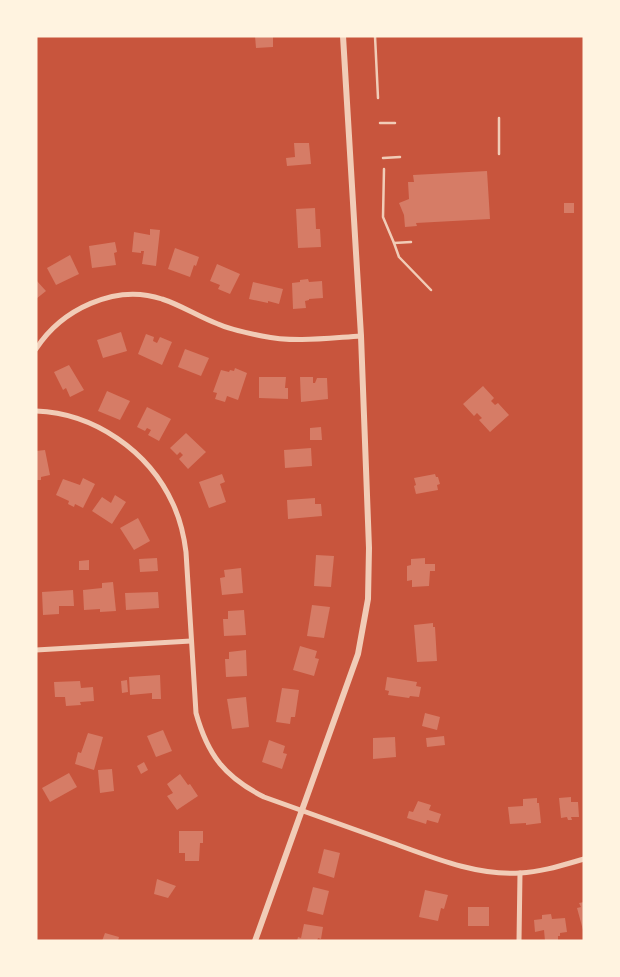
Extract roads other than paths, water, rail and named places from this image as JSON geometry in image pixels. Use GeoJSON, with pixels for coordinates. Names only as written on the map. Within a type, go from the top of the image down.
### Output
{"type":"FeatureCollection","features":[{"type":"Feature","properties":{"kind":"street"},"geometry":{"type":"LineString","coordinates":[[255,941],[358,654],[368,600],[369,548],[361,336],[343,36]]}},
{"type":"Feature","properties":{"kind":"street"},"geometry":{"type":"LineString","coordinates":[[36,349],[46,334],[74,310],[108,297],[136,295],[161,298],[220,325],[264,337],[299,340],[361,336]]}},
{"type":"Feature","properties":{"kind":"street"},"geometry":{"type":"LineString","coordinates":[[36,411],[54,412],[91,423],[127,445],[154,472],[173,504],[184,535],[186,552],[196,714],[203,736],[213,754],[229,774],[247,788],[264,797],[418,852],[468,867],[495,872],[520,873],[547,869],[584,859]]}},
{"type":"Feature","properties":{"kind":"street"},"geometry":{"type":"LineString","coordinates":[[36,650],[191,641]]}},
{"type":"Feature","properties":{"kind":"street"},"geometry":{"type":"LineString","coordinates":[[519,941],[520,873]]}},
{"type":"Feature","properties":{"kind":"lane"},"geometry":{"type":"LineString","coordinates":[[375,36],[378,98]]}},
{"type":"Feature","properties":{"kind":"lane"},"geometry":{"type":"LineString","coordinates":[[498,154],[499,118]]}},
{"type":"Feature","properties":{"kind":"lane"},"geometry":{"type":"LineString","coordinates":[[380,123],[394,123]]}},
{"type":"Feature","properties":{"kind":"lane"},"geometry":{"type":"LineString","coordinates":[[383,158],[400,157]]}},
{"type":"Feature","properties":{"kind":"lane"},"geometry":{"type":"LineString","coordinates":[[384,169],[384,217],[399,257],[430,290]]}},
{"type":"Feature","properties":{"kind":"lane"},"geometry":{"type":"LineString","coordinates":[[394,243],[410,242]]}}]}
